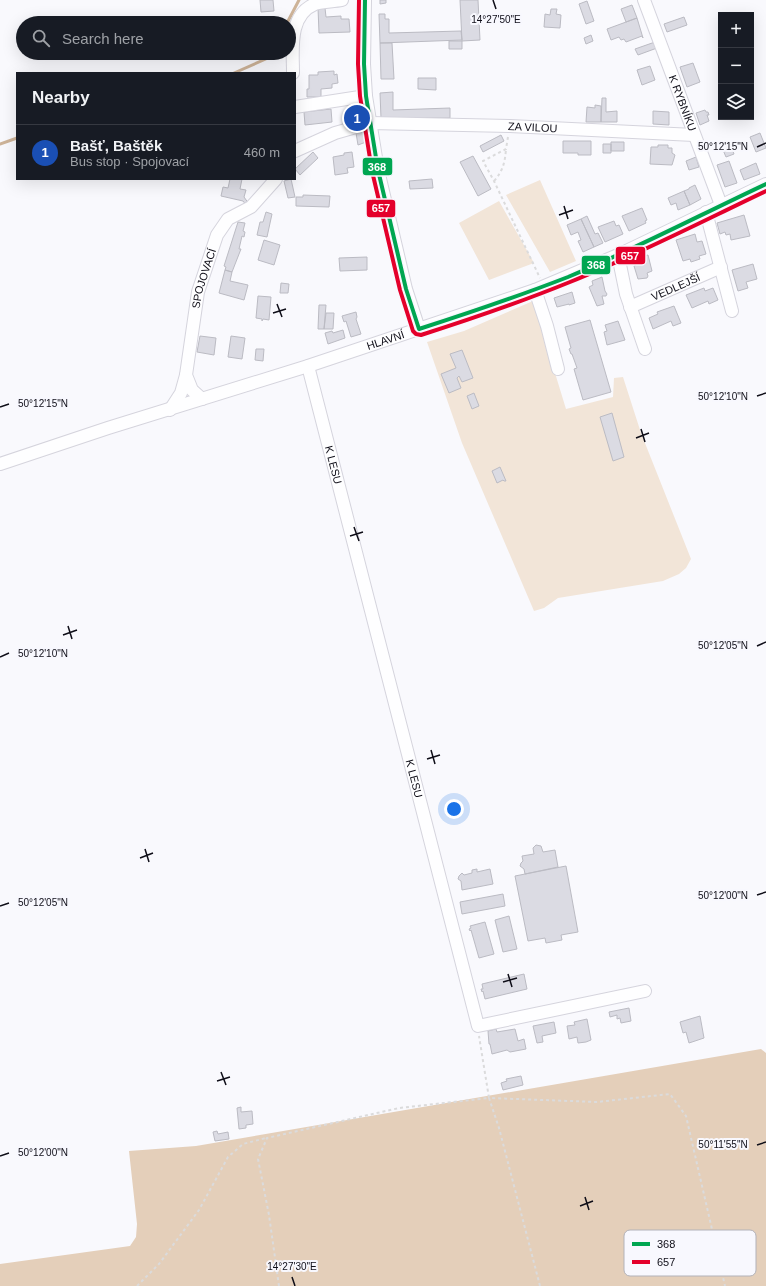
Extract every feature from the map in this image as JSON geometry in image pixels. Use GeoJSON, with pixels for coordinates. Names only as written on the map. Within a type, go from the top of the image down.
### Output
{"type":"FeatureCollection","features":[{"type":"Feature","properties":{"kind":"street"},"geometry":{"type":"LineString","coordinates":[[296,23],[306,8],[316,4],[342,0]]}},
{"type":"Feature","properties":{"kind":"street"},"geometry":{"type":"LineString","coordinates":[[365,0],[364,64],[366,96],[370,123],[378,170],[406,289],[419,329]]}},
{"type":"Feature","properties":{"kind":"street","name":"K RYBNÍKU"},"geometry":{"type":"LineString","coordinates":[[644,0],[721,205]]}},
{"type":"Feature","properties":{"kind":"street"},"geometry":{"type":"LineString","coordinates":[[293,72],[294,60]]}},
{"type":"Feature","properties":{"kind":"street"},"geometry":{"type":"LineString","coordinates":[[296,107],[366,96]]}},
{"type":"Feature","properties":{"kind":"street"},"geometry":{"type":"LineString","coordinates":[[296,151],[335,133],[370,123]]}},
{"type":"Feature","properties":{"kind":"street","name":"ZA VILOU"},"geometry":{"type":"LineString","coordinates":[[370,123],[510,126],[694,135]]}},
{"type":"Feature","properties":{"kind":"street","name":"SPOJOVACÍ"},"geometry":{"type":"LineString","coordinates":[[170,410],[181,393],[186,375],[198,292],[217,235],[228,219],[251,207],[275,180]]}},
{"type":"Feature","properties":{"kind":"street","name":"HLAVNÍ"},"geometry":{"type":"LineString","coordinates":[[0,464],[108,428],[308,366],[463,315],[539,288],[618,255],[766,184]]}},
{"type":"Feature","properties":{"kind":"street"},"geometry":{"type":"LineString","coordinates":[[706,212],[732,311]]}},
{"type":"Feature","properties":{"kind":"street"},"geometry":{"type":"LineString","coordinates":[[618,255],[630,307],[645,349]]}},
{"type":"Feature","properties":{"kind":"street","name":"VEDLEJŠÍ"},"geometry":{"type":"LineString","coordinates":[[630,307],[721,267]]}},
{"type":"Feature","properties":{"kind":"street"},"geometry":{"type":"LineString","coordinates":[[539,288],[558,369]]}},
{"type":"Feature","properties":{"kind":"street","name":"K LESU"},"geometry":{"type":"LineString","coordinates":[[308,366],[478,1026]]}},
{"type":"Feature","properties":{"kind":"street"},"geometry":{"type":"LineString","coordinates":[[186,375],[192,390],[202,399]]}},
{"type":"Feature","properties":{"kind":"street"},"geometry":{"type":"LineString","coordinates":[[478,1026],[645,991]]}},
{"type":"Feature","properties":{"kind":"path"},"geometry":{"type":"LineString","coordinates":[[494,180],[500,174],[506,161],[506,149],[510,126]]}},
{"type":"Feature","properties":{"kind":"path"},"geometry":{"type":"LineString","coordinates":[[506,149],[483,161],[494,180],[539,288]]}},
{"type":"Feature","properties":{"kind":"path"},"geometry":{"type":"LineString","coordinates":[[478,1026],[489,1098],[499,1128],[540,1286]]}},
{"type":"Feature","properties":{"kind":"path"},"geometry":{"type":"LineString","coordinates":[[137,1286],[159,1264],[199,1210],[228,1156],[243,1144],[304,1128],[399,1108],[489,1098],[597,1102],[670,1094],[686,1116],[712,1230]]}},
{"type":"Feature","properties":{"kind":"path"},"geometry":{"type":"LineString","coordinates":[[267,1138],[258,1159],[269,1215],[279,1286]]}},
{"type":"Feature","properties":{"kind":"path"},"geometry":{"type":"LineString","coordinates":[[723,1276],[725,1286]]}},
{"type":"Feature","properties":{"kind":"shaded area"},"geometry":{"type":"Polygon","coordinates":[[[540,180],[576,261],[550,272],[506,195],[540,180]]]}},
{"type":"Feature","properties":{"kind":"shaded area"},"geometry":{"type":"Polygon","coordinates":[[[499,201],[534,263],[489,280],[459,223],[499,201]]]}},
{"type":"Feature","properties":{"kind":"shaded area"},"geometry":{"type":"Polygon","coordinates":[[[533,301],[566,409],[613,397],[614,378],[623,377],[641,433],[691,559],[686,568],[679,574],[663,581],[558,598],[544,608],[534,611],[462,443],[427,342],[464,331],[533,301]]]}},
{"type":"Feature","properties":{"kind":"shaded area"},"geometry":{"type":"Polygon","coordinates":[[[761,1049],[766,1053],[766,1286],[0,1286],[0,1264],[130,1246],[136,1237],[137,1224],[129,1151],[196,1146],[761,1049]]]}},
{"type":"Feature","properties":{"kind":"building"},"geometry":{"type":"Polygon","coordinates":[[[260,0],[273,0],[274,11],[261,12],[260,0]]]}},
{"type":"Feature","properties":{"kind":"building"},"geometry":{"type":"Polygon","coordinates":[[[380,0],[386,0],[386,3],[380,4],[380,0]]]}},
{"type":"Feature","properties":{"kind":"building"},"geometry":{"type":"Polygon","coordinates":[[[460,0],[478,0],[480,40],[462,41],[460,0]]]}},
{"type":"Feature","properties":{"kind":"building"},"geometry":{"type":"Polygon","coordinates":[[[587,1],[594,21],[586,24],[579,4],[587,1]]]}},
{"type":"Feature","properties":{"kind":"building"},"geometry":{"type":"Polygon","coordinates":[[[632,5],[637,18],[626,22],[621,9],[632,5]]]}},
{"type":"Feature","properties":{"kind":"building"},"geometry":{"type":"Polygon","coordinates":[[[318,8],[325,8],[326,17],[341,16],[341,19],[349,19],[350,32],[319,33],[318,8]]]}},
{"type":"Feature","properties":{"kind":"building"},"geometry":{"type":"Polygon","coordinates":[[[551,9],[557,9],[556,14],[561,15],[560,28],[544,27],[545,14],[550,15],[551,9]]]}},
{"type":"Feature","properties":{"kind":"building"},"geometry":{"type":"Polygon","coordinates":[[[379,14],[385,14],[385,19],[389,19],[389,33],[461,31],[462,40],[380,43],[379,14]]]}},
{"type":"Feature","properties":{"kind":"building"},"geometry":{"type":"Polygon","coordinates":[[[684,17],[687,25],[667,32],[664,24],[684,17]]]}},
{"type":"Feature","properties":{"kind":"building"},"geometry":{"type":"Polygon","coordinates":[[[637,18],[643,38],[642,36],[626,42],[624,39],[621,40],[619,37],[611,40],[607,29],[637,18]]]}},
{"type":"Feature","properties":{"kind":"building"},"geometry":{"type":"Polygon","coordinates":[[[591,35],[593,41],[586,44],[584,38],[591,35]]]}},
{"type":"Feature","properties":{"kind":"building"},"geometry":{"type":"Polygon","coordinates":[[[449,41],[462,41],[462,49],[449,49],[449,41]]]}},
{"type":"Feature","properties":{"kind":"building"},"geometry":{"type":"Polygon","coordinates":[[[655,42],[657,48],[638,55],[635,49],[655,42]]]}},
{"type":"Feature","properties":{"kind":"building"},"geometry":{"type":"Polygon","coordinates":[[[380,43],[392,43],[394,79],[381,79],[380,43]]]}},
{"type":"Feature","properties":{"kind":"building"},"geometry":{"type":"Polygon","coordinates":[[[693,63],[700,82],[687,87],[680,67],[693,63]]]}},
{"type":"Feature","properties":{"kind":"building"},"geometry":{"type":"Polygon","coordinates":[[[650,66],[655,80],[642,85],[637,70],[650,66]]]}},
{"type":"Feature","properties":{"kind":"building"},"geometry":{"type":"Polygon","coordinates":[[[334,71],[334,75],[337,74],[338,83],[332,84],[332,88],[321,89],[321,97],[307,97],[307,89],[309,89],[309,75],[318,75],[318,72],[334,71]]]}},
{"type":"Feature","properties":{"kind":"building"},"geometry":{"type":"Polygon","coordinates":[[[418,78],[436,78],[436,90],[418,89],[418,78]]]}},
{"type":"Feature","properties":{"kind":"building"},"geometry":{"type":"Polygon","coordinates":[[[393,92],[393,110],[450,108],[450,118],[381,118],[380,93],[393,92]]]}},
{"type":"Feature","properties":{"kind":"building"},"geometry":{"type":"Polygon","coordinates":[[[602,98],[606,98],[606,112],[617,111],[617,122],[601,122],[602,98]]]}},
{"type":"Feature","properties":{"kind":"building"},"geometry":{"type":"Polygon","coordinates":[[[595,105],[601,106],[601,122],[586,122],[587,107],[595,108],[595,105]]]}},
{"type":"Feature","properties":{"kind":"building"},"geometry":{"type":"Polygon","coordinates":[[[331,109],[332,122],[305,125],[304,112],[331,109]]]}},
{"type":"Feature","properties":{"kind":"building"},"geometry":{"type":"Polygon","coordinates":[[[705,110],[708,112],[709,115],[707,115],[709,121],[700,125],[696,113],[705,110]]]}},
{"type":"Feature","properties":{"kind":"building"},"geometry":{"type":"Polygon","coordinates":[[[653,111],[669,112],[669,125],[653,124],[653,111]]]}},
{"type":"Feature","properties":{"kind":"building"},"geometry":{"type":"Polygon","coordinates":[[[363,131],[366,142],[358,145],[356,133],[363,131]]]}},
{"type":"Feature","properties":{"kind":"building"},"geometry":{"type":"Polygon","coordinates":[[[760,133],[766,148],[756,152],[750,137],[760,133]]]}},
{"type":"Feature","properties":{"kind":"building"},"geometry":{"type":"Polygon","coordinates":[[[501,135],[504,141],[483,152],[480,146],[501,135]]]}},
{"type":"Feature","properties":{"kind":"building"},"geometry":{"type":"Polygon","coordinates":[[[563,141],[591,141],[591,155],[563,153],[563,141]]]}},
{"type":"Feature","properties":{"kind":"building"},"geometry":{"type":"Polygon","coordinates":[[[611,142],[624,142],[624,151],[611,151],[611,142]]]}},
{"type":"Feature","properties":{"kind":"building"},"geometry":{"type":"Polygon","coordinates":[[[603,144],[611,144],[611,153],[603,153],[603,144]]]}},
{"type":"Feature","properties":{"kind":"building"},"geometry":{"type":"Polygon","coordinates":[[[658,145],[668,145],[668,148],[672,148],[672,153],[675,155],[672,165],[650,164],[651,147],[658,147],[658,145]]]}},
{"type":"Feature","properties":{"kind":"building"},"geometry":{"type":"Polygon","coordinates":[[[731,146],[734,154],[726,157],[723,150],[731,146]]]}},
{"type":"Feature","properties":{"kind":"building"},"geometry":{"type":"Polygon","coordinates":[[[313,152],[318,158],[300,175],[296,168],[313,152]]]}},
{"type":"Feature","properties":{"kind":"building"},"geometry":{"type":"Polygon","coordinates":[[[352,152],[354,167],[347,168],[348,173],[335,175],[333,157],[352,152]]]}},
{"type":"Feature","properties":{"kind":"building"},"geometry":{"type":"Polygon","coordinates":[[[473,156],[491,189],[478,196],[460,162],[473,156]]]}},
{"type":"Feature","properties":{"kind":"building"},"geometry":{"type":"Polygon","coordinates":[[[696,157],[699,167],[689,170],[686,161],[696,157]]]}},
{"type":"Feature","properties":{"kind":"building"},"geometry":{"type":"Polygon","coordinates":[[[729,161],[737,183],[725,187],[717,165],[729,161]]]}},
{"type":"Feature","properties":{"kind":"building"},"geometry":{"type":"Polygon","coordinates":[[[756,163],[760,174],[744,180],[740,170],[756,163]]]}},
{"type":"Feature","properties":{"kind":"building"},"geometry":{"type":"Polygon","coordinates":[[[432,179],[433,188],[410,189],[409,181],[432,179]]]}},
{"type":"Feature","properties":{"kind":"building"},"geometry":{"type":"Polygon","coordinates":[[[230,180],[242,180],[240,189],[246,190],[244,197],[249,204],[247,206],[243,201],[221,196],[223,187],[228,188],[230,180]]]}},
{"type":"Feature","properties":{"kind":"building"},"geometry":{"type":"Polygon","coordinates":[[[291,180],[295,197],[288,198],[284,181],[291,180]]]}},
{"type":"Feature","properties":{"kind":"building"},"geometry":{"type":"Polygon","coordinates":[[[695,185],[701,199],[690,205],[684,191],[695,185]]]}},
{"type":"Feature","properties":{"kind":"building"},"geometry":{"type":"Polygon","coordinates":[[[684,191],[690,205],[678,210],[676,203],[671,205],[668,198],[684,191]]]}},
{"type":"Feature","properties":{"kind":"building"},"geometry":{"type":"Polygon","coordinates":[[[303,195],[330,196],[329,207],[296,206],[296,197],[303,197],[303,195]]]}},
{"type":"Feature","properties":{"kind":"building"},"geometry":{"type":"Polygon","coordinates":[[[642,208],[647,220],[645,221],[646,223],[629,231],[622,216],[642,208]]]}},
{"type":"Feature","properties":{"kind":"building"},"geometry":{"type":"Polygon","coordinates":[[[266,212],[272,214],[267,237],[257,235],[260,222],[263,222],[266,212]]]}},
{"type":"Feature","properties":{"kind":"building"},"geometry":{"type":"Polygon","coordinates":[[[744,215],[750,236],[731,240],[730,234],[726,235],[725,232],[720,234],[717,223],[744,215]]]}},
{"type":"Feature","properties":{"kind":"building"},"geometry":{"type":"Polygon","coordinates":[[[587,216],[595,234],[598,233],[603,243],[594,247],[581,219],[587,216]]]}},
{"type":"Feature","properties":{"kind":"building"},"geometry":{"type":"Polygon","coordinates":[[[581,219],[594,247],[583,252],[578,241],[581,240],[578,232],[571,235],[567,225],[581,219]]]}},
{"type":"Feature","properties":{"kind":"building"},"geometry":{"type":"Polygon","coordinates":[[[614,221],[616,226],[619,225],[623,234],[605,242],[598,227],[614,221]]]}},
{"type":"Feature","properties":{"kind":"building"},"geometry":{"type":"Polygon","coordinates":[[[238,222],[245,223],[243,231],[245,232],[244,237],[242,236],[239,249],[241,249],[232,272],[225,270],[226,267],[224,266],[238,222]]]}},
{"type":"Feature","properties":{"kind":"building"},"geometry":{"type":"Polygon","coordinates":[[[695,234],[697,242],[702,241],[706,254],[699,256],[700,259],[691,262],[690,259],[683,261],[676,240],[695,234]]]}},
{"type":"Feature","properties":{"kind":"building"},"geometry":{"type":"Polygon","coordinates":[[[264,240],[280,245],[274,265],[258,260],[264,240]]]}},
{"type":"Feature","properties":{"kind":"building"},"geometry":{"type":"Polygon","coordinates":[[[648,255],[652,271],[647,273],[647,278],[638,279],[634,266],[636,265],[634,259],[648,255]]]}},
{"type":"Feature","properties":{"kind":"building"},"geometry":{"type":"Polygon","coordinates":[[[367,257],[367,270],[340,271],[339,258],[367,257]]]}},
{"type":"Feature","properties":{"kind":"building"},"geometry":{"type":"Polygon","coordinates":[[[753,264],[757,279],[746,282],[748,288],[738,291],[732,270],[753,264]]]}},
{"type":"Feature","properties":{"kind":"building"},"geometry":{"type":"Polygon","coordinates":[[[225,270],[232,272],[230,281],[248,285],[244,300],[219,293],[225,270]]]}},
{"type":"Feature","properties":{"kind":"building"},"geometry":{"type":"Polygon","coordinates":[[[602,277],[607,294],[606,296],[602,296],[604,304],[597,306],[589,287],[593,285],[592,281],[602,277]]]}},
{"type":"Feature","properties":{"kind":"building"},"geometry":{"type":"Polygon","coordinates":[[[281,283],[289,284],[288,293],[280,293],[281,283]]]}},
{"type":"Feature","properties":{"kind":"building"},"geometry":{"type":"Polygon","coordinates":[[[704,288],[705,291],[713,288],[718,300],[709,304],[708,301],[692,308],[686,295],[704,288]]]}},
{"type":"Feature","properties":{"kind":"building"},"geometry":{"type":"Polygon","coordinates":[[[572,292],[575,303],[557,307],[554,298],[572,292]]]}},
{"type":"Feature","properties":{"kind":"building"},"geometry":{"type":"Polygon","coordinates":[[[258,296],[271,297],[269,320],[263,319],[262,321],[262,319],[256,318],[258,296]]]}},
{"type":"Feature","properties":{"kind":"building"},"geometry":{"type":"Polygon","coordinates":[[[319,305],[326,305],[324,329],[318,329],[319,305]]]}},
{"type":"Feature","properties":{"kind":"building"},"geometry":{"type":"Polygon","coordinates":[[[674,306],[681,323],[673,326],[671,321],[653,329],[649,318],[658,314],[657,312],[674,306]]]}},
{"type":"Feature","properties":{"kind":"building"},"geometry":{"type":"Polygon","coordinates":[[[356,312],[356,319],[361,334],[351,337],[346,321],[344,322],[342,316],[356,312]]]}},
{"type":"Feature","properties":{"kind":"building"},"geometry":{"type":"Polygon","coordinates":[[[326,313],[334,313],[333,329],[324,329],[326,313]]]}},
{"type":"Feature","properties":{"kind":"building"},"geometry":{"type":"Polygon","coordinates":[[[590,320],[611,392],[583,400],[574,369],[577,368],[569,349],[571,348],[565,327],[590,320]]]}},
{"type":"Feature","properties":{"kind":"building"},"geometry":{"type":"Polygon","coordinates":[[[618,321],[625,340],[607,345],[604,332],[607,331],[605,325],[618,321]]]}},
{"type":"Feature","properties":{"kind":"building"},"geometry":{"type":"Polygon","coordinates":[[[343,330],[345,338],[328,344],[325,333],[332,331],[333,333],[343,330]]]}},
{"type":"Feature","properties":{"kind":"building"},"geometry":{"type":"Polygon","coordinates":[[[200,336],[216,338],[214,355],[197,352],[200,336]]]}},
{"type":"Feature","properties":{"kind":"building"},"geometry":{"type":"Polygon","coordinates":[[[231,336],[245,338],[242,359],[228,357],[231,336]]]}},
{"type":"Feature","properties":{"kind":"building"},"geometry":{"type":"Polygon","coordinates":[[[256,349],[264,349],[263,361],[255,360],[256,349]]]}},
{"type":"Feature","properties":{"kind":"building"},"geometry":{"type":"Polygon","coordinates":[[[462,350],[473,378],[462,382],[459,376],[457,378],[461,388],[449,393],[441,374],[456,368],[450,354],[462,350]]]}},
{"type":"Feature","properties":{"kind":"building"},"geometry":{"type":"Polygon","coordinates":[[[474,393],[479,406],[472,409],[467,396],[474,393]]]}},
{"type":"Feature","properties":{"kind":"building"},"geometry":{"type":"Polygon","coordinates":[[[612,413],[624,457],[613,461],[600,417],[612,413]]]}},
{"type":"Feature","properties":{"kind":"building"},"geometry":{"type":"Polygon","coordinates":[[[500,467],[506,481],[503,480],[497,483],[492,471],[500,467]]]}},
{"type":"Feature","properties":{"kind":"building"},"geometry":{"type":"Polygon","coordinates":[[[536,845],[541,846],[543,852],[555,850],[558,867],[525,874],[524,869],[520,866],[523,861],[522,856],[534,854],[533,848],[536,845]]]}},
{"type":"Feature","properties":{"kind":"building"},"geometry":{"type":"Polygon","coordinates":[[[566,866],[578,932],[561,935],[562,940],[546,943],[545,938],[528,941],[515,876],[566,866]]]}},
{"type":"Feature","properties":{"kind":"building"},"geometry":{"type":"Polygon","coordinates":[[[477,869],[477,872],[490,869],[493,884],[462,890],[461,881],[458,879],[459,876],[462,873],[464,875],[472,873],[472,870],[477,869]]]}},
{"type":"Feature","properties":{"kind":"building"},"geometry":{"type":"Polygon","coordinates":[[[503,894],[505,906],[462,914],[460,902],[503,894]]]}},
{"type":"Feature","properties":{"kind":"building"},"geometry":{"type":"Polygon","coordinates":[[[509,916],[517,949],[503,952],[495,920],[509,916]]]}},
{"type":"Feature","properties":{"kind":"building"},"geometry":{"type":"Polygon","coordinates":[[[485,922],[494,954],[479,958],[471,930],[470,931],[469,929],[471,928],[470,926],[485,922]]]}},
{"type":"Feature","properties":{"kind":"building"},"geometry":{"type":"Polygon","coordinates":[[[524,974],[527,989],[485,999],[481,989],[483,989],[482,984],[524,974]]]}},
{"type":"Feature","properties":{"kind":"building"},"geometry":{"type":"Polygon","coordinates":[[[629,1008],[631,1021],[621,1023],[620,1018],[617,1019],[617,1015],[610,1017],[609,1012],[629,1008]]]}},
{"type":"Feature","properties":{"kind":"building"},"geometry":{"type":"Polygon","coordinates":[[[700,1016],[704,1038],[689,1043],[686,1032],[683,1033],[680,1022],[700,1016]]]}},
{"type":"Feature","properties":{"kind":"building"},"geometry":{"type":"Polygon","coordinates":[[[587,1019],[591,1040],[578,1043],[577,1037],[569,1039],[567,1026],[575,1025],[574,1022],[587,1019]]]}},
{"type":"Feature","properties":{"kind":"building"},"geometry":{"type":"Polygon","coordinates":[[[554,1022],[556,1033],[542,1036],[543,1042],[537,1043],[533,1026],[554,1022]]]}},
{"type":"Feature","properties":{"kind":"building"},"geometry":{"type":"Polygon","coordinates":[[[496,1029],[497,1032],[515,1029],[518,1041],[524,1039],[526,1049],[510,1052],[507,1050],[492,1054],[489,1044],[488,1031],[496,1029]]]}},
{"type":"Feature","properties":{"kind":"building"},"geometry":{"type":"Polygon","coordinates":[[[521,1076],[523,1085],[503,1090],[501,1083],[507,1081],[506,1079],[521,1076]]]}},
{"type":"Feature","properties":{"kind":"building"},"geometry":{"type":"Polygon","coordinates":[[[241,1107],[241,1112],[252,1111],[253,1124],[246,1125],[246,1128],[239,1129],[237,1108],[241,1107]]]}},
{"type":"Feature","properties":{"kind":"building"},"geometry":{"type":"Polygon","coordinates":[[[217,1131],[218,1134],[228,1132],[229,1139],[215,1141],[213,1132],[217,1131]]]}},
{"type":"Feature","properties":{"kind":"waterway"},"geometry":{"type":"LineString","coordinates":[[291,16],[299,0]]}},
{"type":"Feature","properties":{"kind":"waterway"},"geometry":{"type":"LineString","coordinates":[[236,72],[263,60]]}},
{"type":"Feature","properties":{"kind":"waterway"},"geometry":{"type":"LineString","coordinates":[[0,144],[16,138]]}},
{"type":"Feature","properties":{"kind":"transit line","name":"657"},"geometry":{"type":"LineString","coordinates":[[359,0],[358,64],[360,96],[372,171],[400,290],[413,331],[416,334],[421,335],[477,316],[595,272],[766,191]]}},
{"type":"Feature","properties":{"kind":"transit line","name":"368"},"geometry":{"type":"LineString","coordinates":[[365,0],[364,64],[366,96],[378,170],[406,289],[419,329]]}},
{"type":"Feature","properties":{"kind":"transit line","name":"368"},"geometry":{"type":"LineString","coordinates":[[419,329],[568,277],[766,184]]}},
{"type":"Feature","properties":{"kind":"place","name":"Bašť, Baštěk"},"geometry":{"type":"Point","coordinates":[357,118]}}]}
